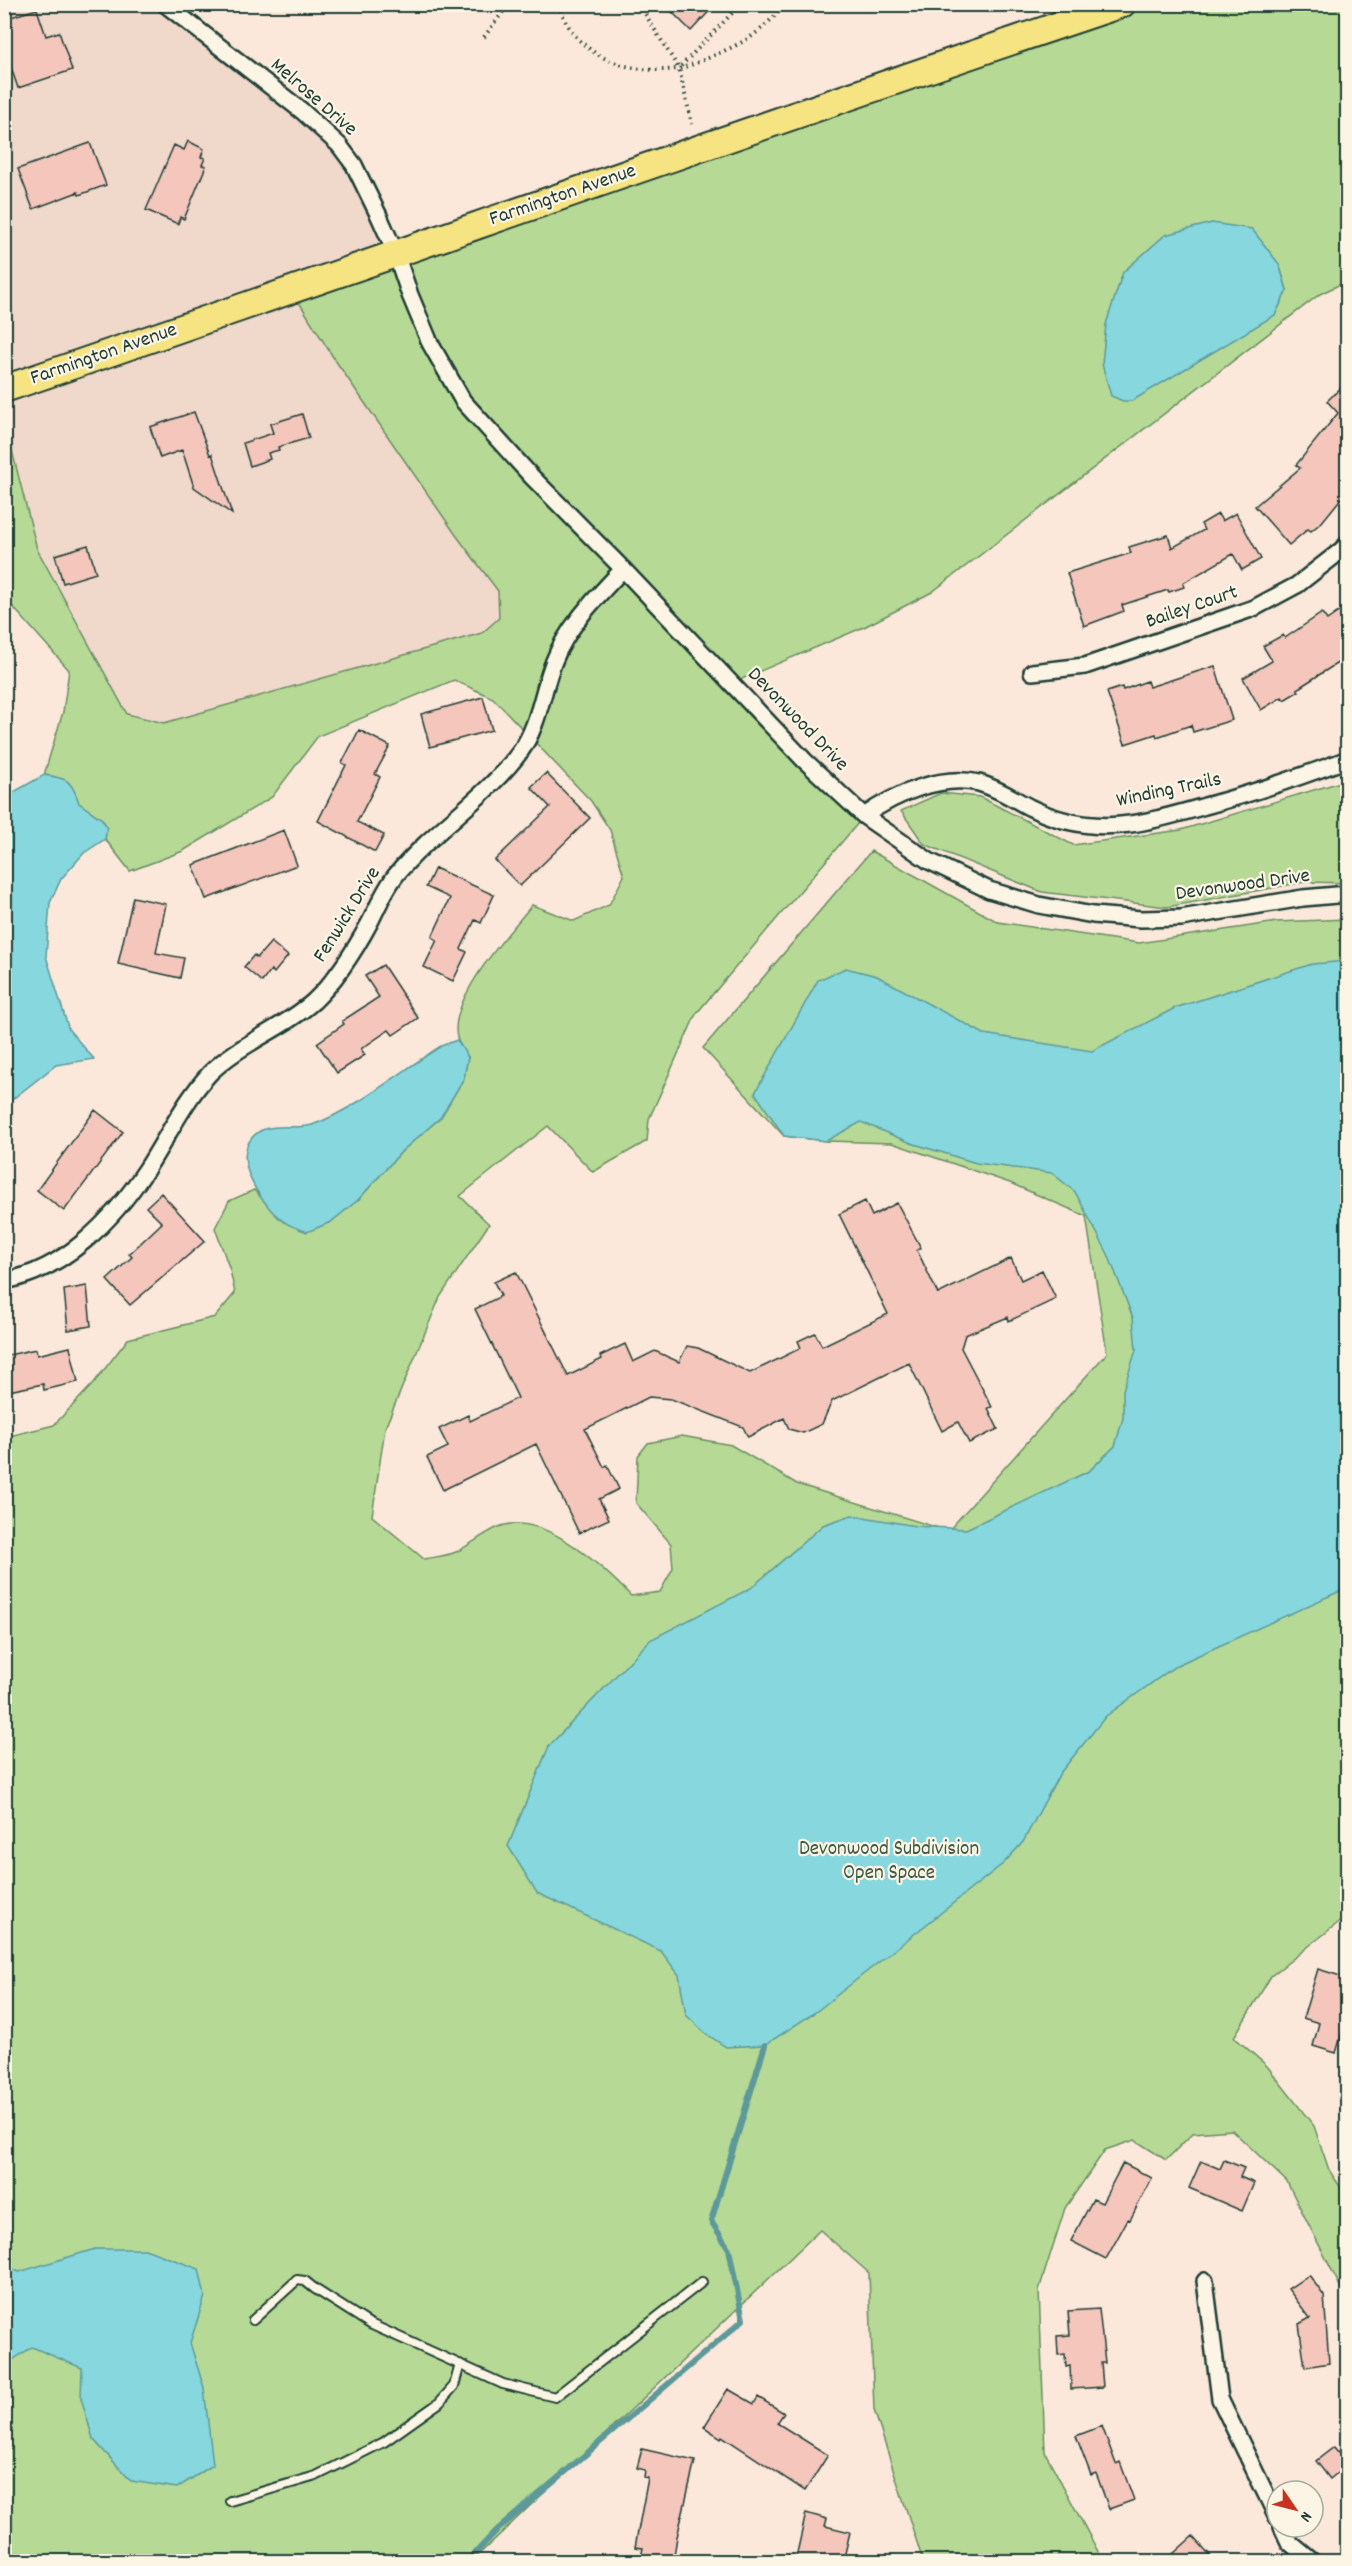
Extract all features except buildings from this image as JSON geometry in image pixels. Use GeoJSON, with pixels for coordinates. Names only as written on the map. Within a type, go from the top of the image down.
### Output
{"type":"FeatureCollection","features":[{"type":"Feature","properties":{"kind":"main road","name":"Farmington Avenue"},"geometry":{"type":"LineString","coordinates":[[4,389],[874,87],[1122,4]]}},
{"type":"Feature","properties":{"kind":"street","name":"Melrose Drive"},"geometry":{"type":"LineString","coordinates":[[165,4],[302,111],[339,145],[354,165],[396,254]]}},
{"type":"Feature","properties":{"kind":"street","name":"Devonwood Drive"},"geometry":{"type":"LineString","coordinates":[[396,254],[430,343],[463,401],[532,477],[623,569],[804,760],[864,816],[929,861],[989,890],[1039,905],[1092,915],[1141,919],[1181,918],[1303,898],[1347,894]]}},
{"type":"Feature","properties":{"kind":"street","name":"Bailey Court"},"geometry":{"type":"LineString","coordinates":[[1032,672],[1086,666],[1254,608],[1297,585],[1338,553],[1347,543]]}},
{"type":"Feature","properties":{"kind":"street","name":"Fenwick Drive"},"geometry":{"type":"LineString","coordinates":[[4,1281],[33,1274],[48,1267],[90,1235],[130,1192],[194,1094],[212,1072],[294,1017],[323,991],[356,948],[395,877],[426,842],[495,781],[520,751],[531,732],[553,663],[563,641],[575,622],[623,569]]}},
{"type":"Feature","properties":{"kind":"street","name":"Winding Trails"},"geometry":{"type":"LineString","coordinates":[[864,816],[884,803],[907,793],[933,785],[958,782],[978,783],[1000,791],[1051,817],[1075,824],[1130,824],[1272,787],[1347,759]]}},
{"type":"Feature","properties":{"kind":"street"},"geometry":{"type":"LineString","coordinates":[[1205,2281],[1220,2399],[1265,2492]]}},
{"type":"Feature","properties":{"kind":"street"},"geometry":{"type":"LineString","coordinates":[[1288,2539],[1313,2562]]}},
{"type":"Feature","properties":{"kind":"lane"},"geometry":{"type":"LineString","coordinates":[[253,2320],[288,2286],[297,2280],[305,2281],[370,2324],[503,2384],[555,2397],[702,2282]]}},
{"type":"Feature","properties":{"kind":"lane"},"geometry":{"type":"LineString","coordinates":[[230,2501],[316,2476],[384,2442],[439,2403],[454,2386],[460,2364]]}},
{"type":"Feature","properties":{"kind":"path"},"geometry":{"type":"LineString","coordinates":[[484,37],[509,4]]}},
{"type":"Feature","properties":{"kind":"path"},"geometry":{"type":"LineString","coordinates":[[559,4],[564,21],[585,46],[612,63],[679,69],[749,39],[787,4]]}},
{"type":"Feature","properties":{"kind":"path"},"geometry":{"type":"LineString","coordinates":[[639,4],[679,69],[692,124]]}},
{"type":"Feature","properties":{"kind":"path"},"geometry":{"type":"LineString","coordinates":[[679,69],[741,4]]}},
{"type":"Feature","properties":{"kind":"shaded area"},"geometry":{"type":"Polygon","coordinates":[[[4,5],[165,5],[329,135],[396,254],[293,291],[333,357],[456,535],[498,591],[499,618],[482,633],[164,723],[127,714],[37,549],[5,419],[4,5]]]}},
{"type":"Feature","properties":{"kind":"green space","name":"Devonwood Subdivision Open Space"},"geometry":{"type":"Polygon","coordinates":[[[1122,5],[1347,5],[1347,281],[1320,294],[932,592],[864,627],[732,683],[864,816],[696,1014],[649,1119],[647,1141],[593,1172],[548,1126],[460,1196],[489,1224],[440,1297],[385,1428],[372,1516],[424,1559],[456,1552],[505,1525],[522,1524],[539,1528],[574,1546],[606,1571],[631,1596],[660,1592],[673,1568],[671,1544],[636,1503],[638,1456],[648,1443],[682,1436],[731,1445],[797,1484],[948,1531],[1107,1353],[1086,1216],[1010,1183],[892,1143],[826,1141],[784,1136],[703,1048],[871,851],[998,922],[1139,943],[1277,922],[1347,919],[1347,1916],[1271,1976],[1234,2037],[1267,2066],[1314,2126],[1329,2170],[1347,2197],[1347,2300],[1287,2182],[1232,2130],[1193,2133],[1166,2160],[1135,2140],[1105,2150],[1065,2208],[1039,2290],[1045,2452],[1103,2561],[923,2561],[874,2410],[869,2273],[820,2230],[472,2561],[5,2561],[5,1437],[54,1425],[93,1384],[128,1339],[215,1317],[235,1293],[230,1270],[215,1228],[229,1201],[254,1190],[284,1222],[358,1200],[402,1151],[441,1117],[464,1078],[468,1057],[458,1041],[456,1025],[460,1008],[481,969],[495,950],[532,905],[574,921],[609,905],[624,876],[610,830],[591,801],[493,698],[454,680],[318,736],[272,797],[183,851],[130,871],[105,839],[107,827],[102,819],[78,803],[71,785],[63,779],[44,775],[63,712],[69,670],[5,598],[4,419],[37,549],[127,714],[164,723],[482,633],[499,618],[498,591],[456,535],[333,357],[292,291],[1122,5]],[[1279,264],[1275,315],[1287,290],[1279,264]]]}},
{"type":"Feature","properties":{"kind":"green space"},"geometry":{"type":"Polygon","coordinates":[[[1347,780],[1347,883],[1305,882],[1167,907],[1042,892],[924,844],[901,811],[941,793],[980,797],[1073,845],[1181,830],[1347,780]]]}},
{"type":"Feature","properties":{"kind":"water"},"geometry":{"type":"Polygon","coordinates":[[[1212,223],[1252,229],[1279,264],[1287,290],[1275,315],[1132,401],[1123,401],[1111,396],[1102,364],[1106,324],[1123,272],[1165,235],[1212,223]]]}},
{"type":"Feature","properties":{"kind":"water"},"geometry":{"type":"Polygon","coordinates":[[[44,775],[68,782],[79,803],[102,819],[107,827],[105,839],[84,853],[61,879],[50,903],[46,956],[69,1030],[94,1059],[56,1065],[5,1105],[5,797],[44,775]]]}},
{"type":"Feature","properties":{"kind":"water"},"geometry":{"type":"Polygon","coordinates":[[[1347,961],[1347,1588],[1177,1665],[1106,1716],[1060,1773],[1023,1842],[1004,1863],[817,2011],[765,2045],[726,2047],[705,2033],[686,2015],[679,1975],[661,1951],[537,1893],[508,1846],[549,1746],[650,1640],[751,1588],[823,1525],[852,1515],[916,1526],[966,1529],[1089,1471],[1115,1446],[1123,1418],[1123,1390],[1136,1350],[1133,1318],[1108,1254],[1075,1192],[1052,1173],[976,1163],[911,1143],[861,1122],[826,1141],[784,1136],[755,1093],[818,980],[846,968],[877,976],[984,1034],[1092,1051],[1175,1008],[1312,964],[1347,961]]]}},
{"type":"Feature","properties":{"kind":"water"},"geometry":{"type":"Polygon","coordinates":[[[457,1040],[468,1057],[464,1078],[441,1117],[402,1151],[358,1200],[331,1222],[307,1232],[286,1223],[269,1208],[254,1187],[246,1163],[249,1142],[255,1135],[270,1128],[312,1125],[328,1119],[361,1100],[441,1046],[457,1040]]]}},
{"type":"Feature","properties":{"kind":"water"},"geometry":{"type":"Polygon","coordinates":[[[95,2249],[145,2249],[199,2269],[205,2296],[190,2343],[204,2388],[213,2465],[177,2488],[131,2481],[93,2439],[81,2398],[82,2368],[32,2347],[5,2365],[5,2266],[19,2272],[95,2249]]]}},
{"type":"Feature","properties":{"kind":"waterway"},"geometry":{"type":"LineString","coordinates":[[467,2562],[496,2531],[743,2320],[729,2249],[711,2221],[765,2045]]}}]}
